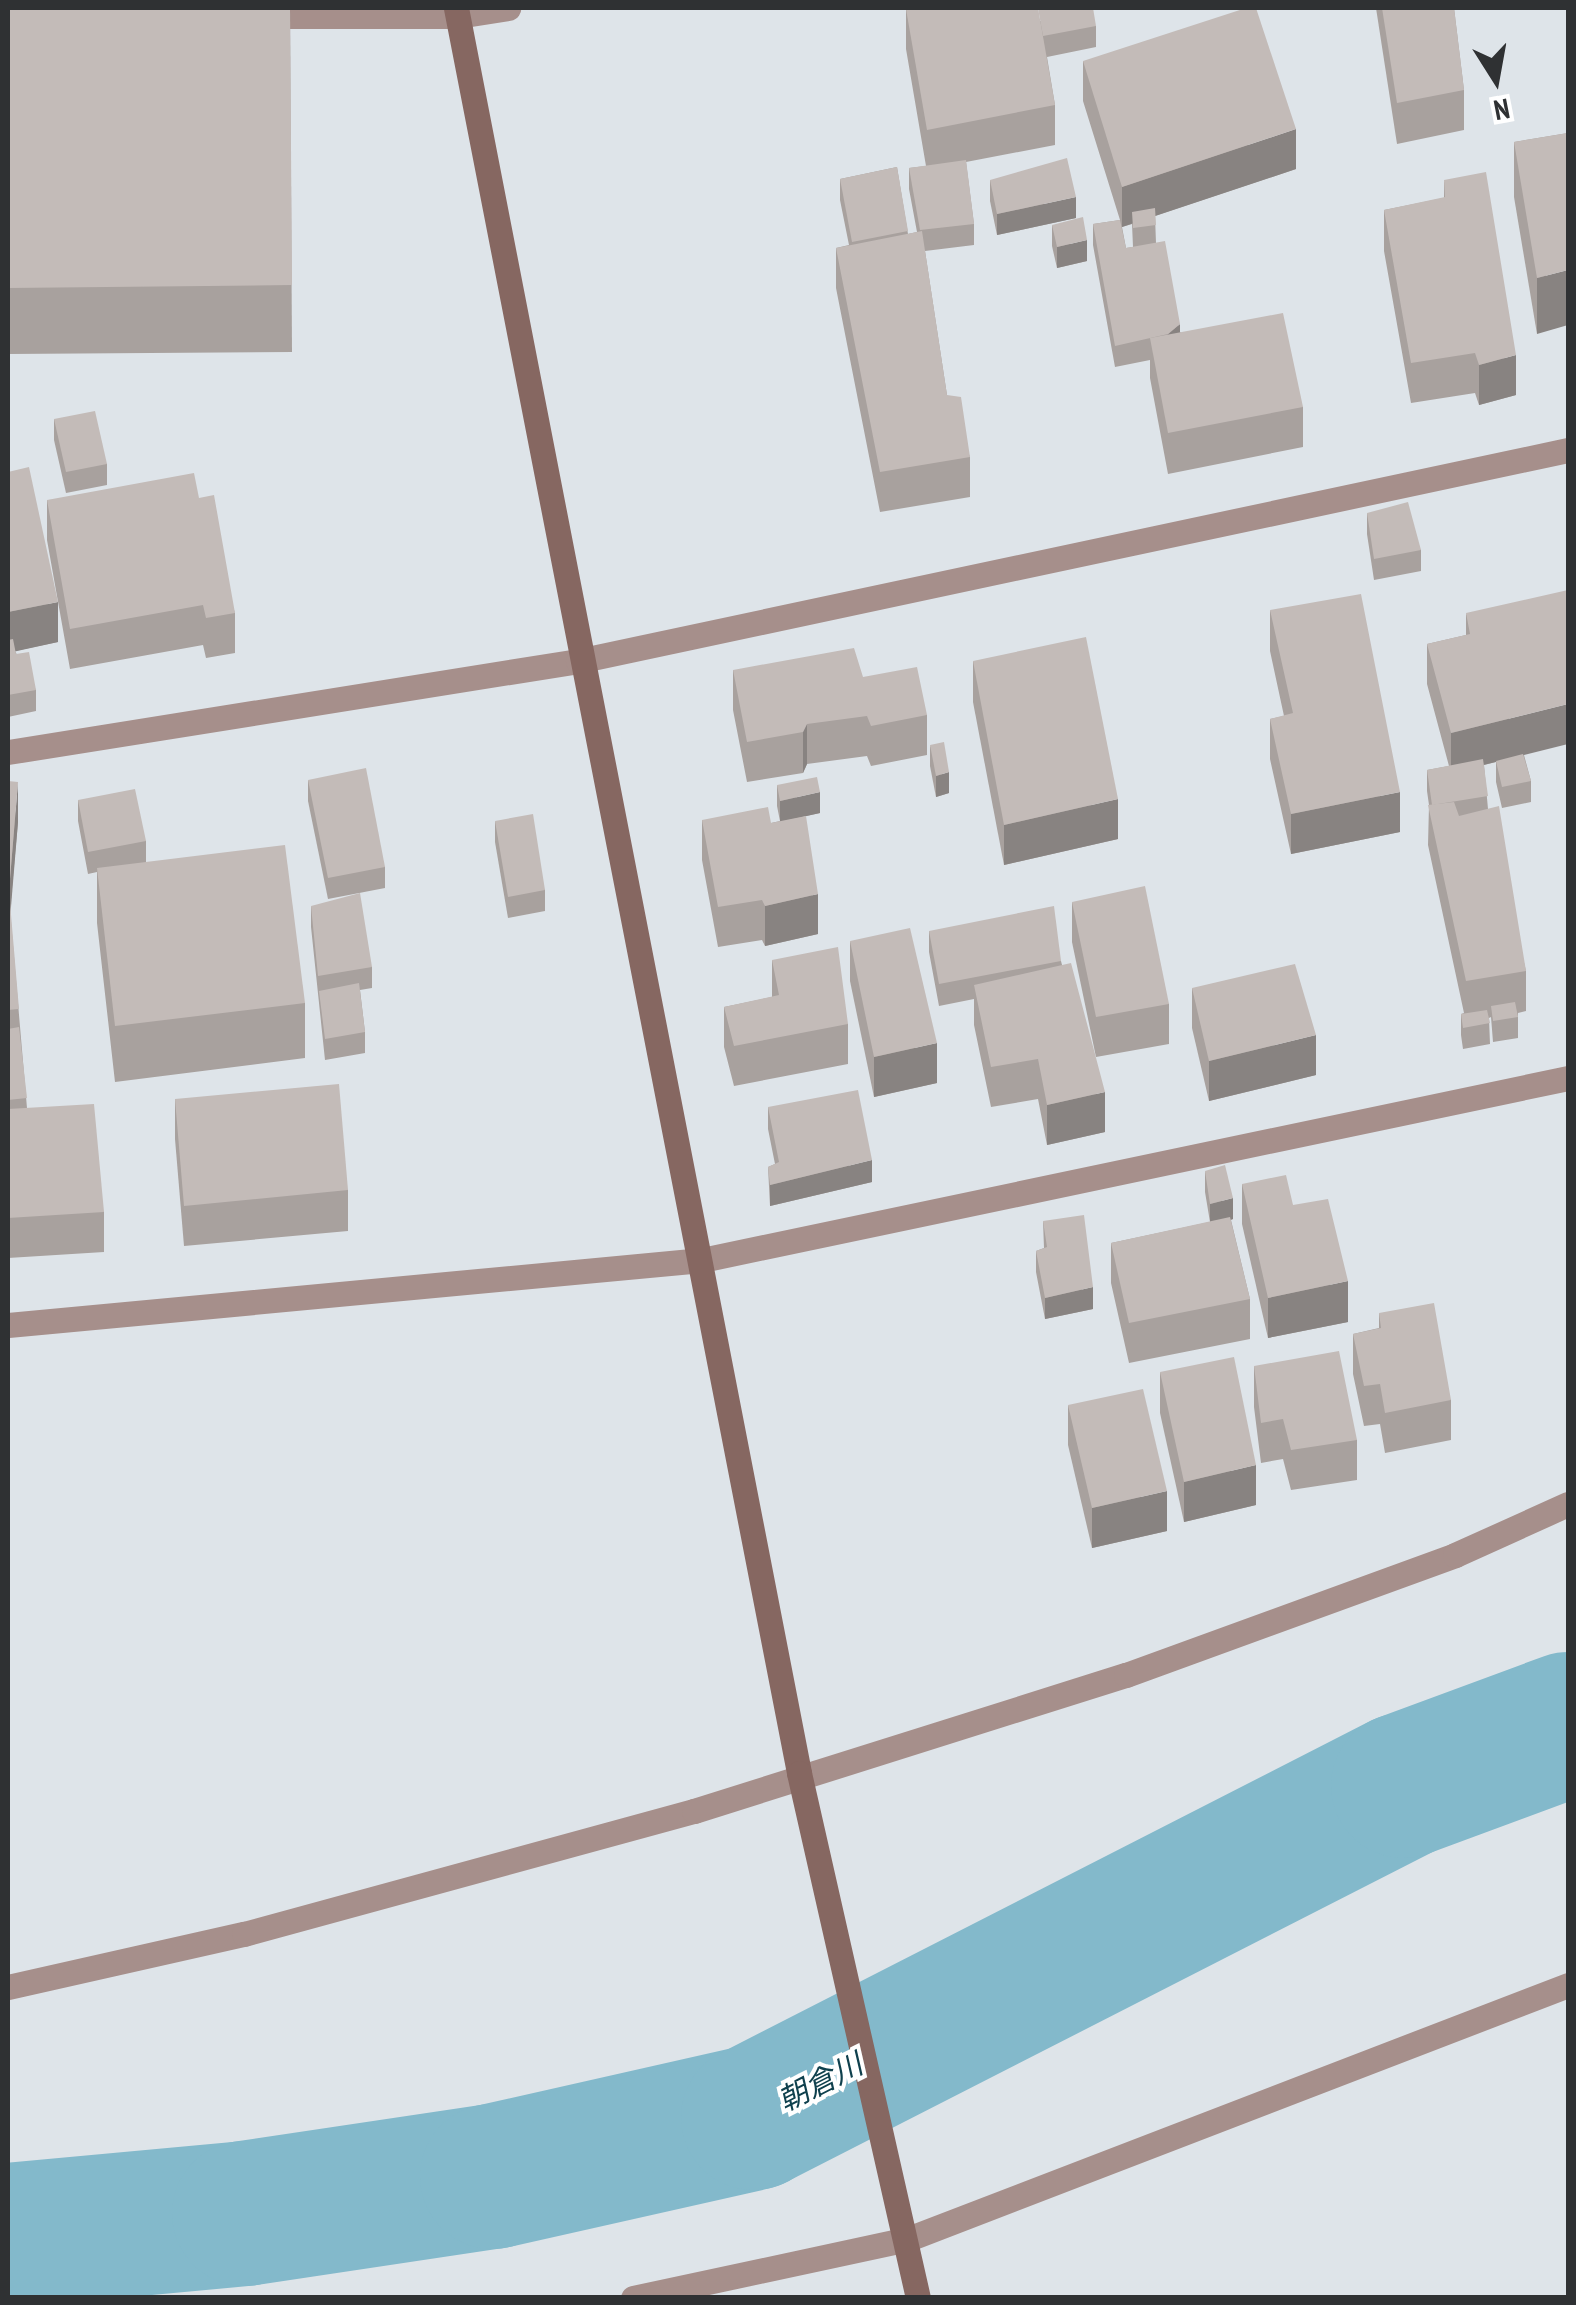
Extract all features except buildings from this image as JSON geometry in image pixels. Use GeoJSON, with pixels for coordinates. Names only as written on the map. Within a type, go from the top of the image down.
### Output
{"type":"FeatureCollection","features":[{"type":"Feature","properties":{"kind":"street"},"geometry":{"type":"LineString","coordinates":[[223,16],[508,8]]}},
{"type":"Feature","properties":{"kind":"street"},"geometry":{"type":"LineString","coordinates":[[457,12],[578,662],[702,1260],[799,1774],[908,2239],[918,2298]]}},
{"type":"Feature","properties":{"kind":"street"},"geometry":{"type":"LineString","coordinates":[[8,752],[578,662],[1568,450]]}},
{"type":"Feature","properties":{"kind":"street"},"geometry":{"type":"LineString","coordinates":[[8,1325],[702,1260],[1568,1078]]}},
{"type":"Feature","properties":{"kind":"street"},"geometry":{"type":"LineString","coordinates":[[8,1986],[263,1929],[694,1812],[799,1774],[1126,1674],[1455,1555],[1568,1504]]}},
{"type":"Feature","properties":{"kind":"street"},"geometry":{"type":"LineString","coordinates":[[633,2298],[908,2239],[1568,1986]]}},
{"type":"Feature","properties":{"kind":"waterway","name":"朝倉川"},"geometry":{"type":"LineString","coordinates":[[8,2235],[244,2213],[492,2176],[753,2117],[1403,1785],[1568,1724]]}}]}
